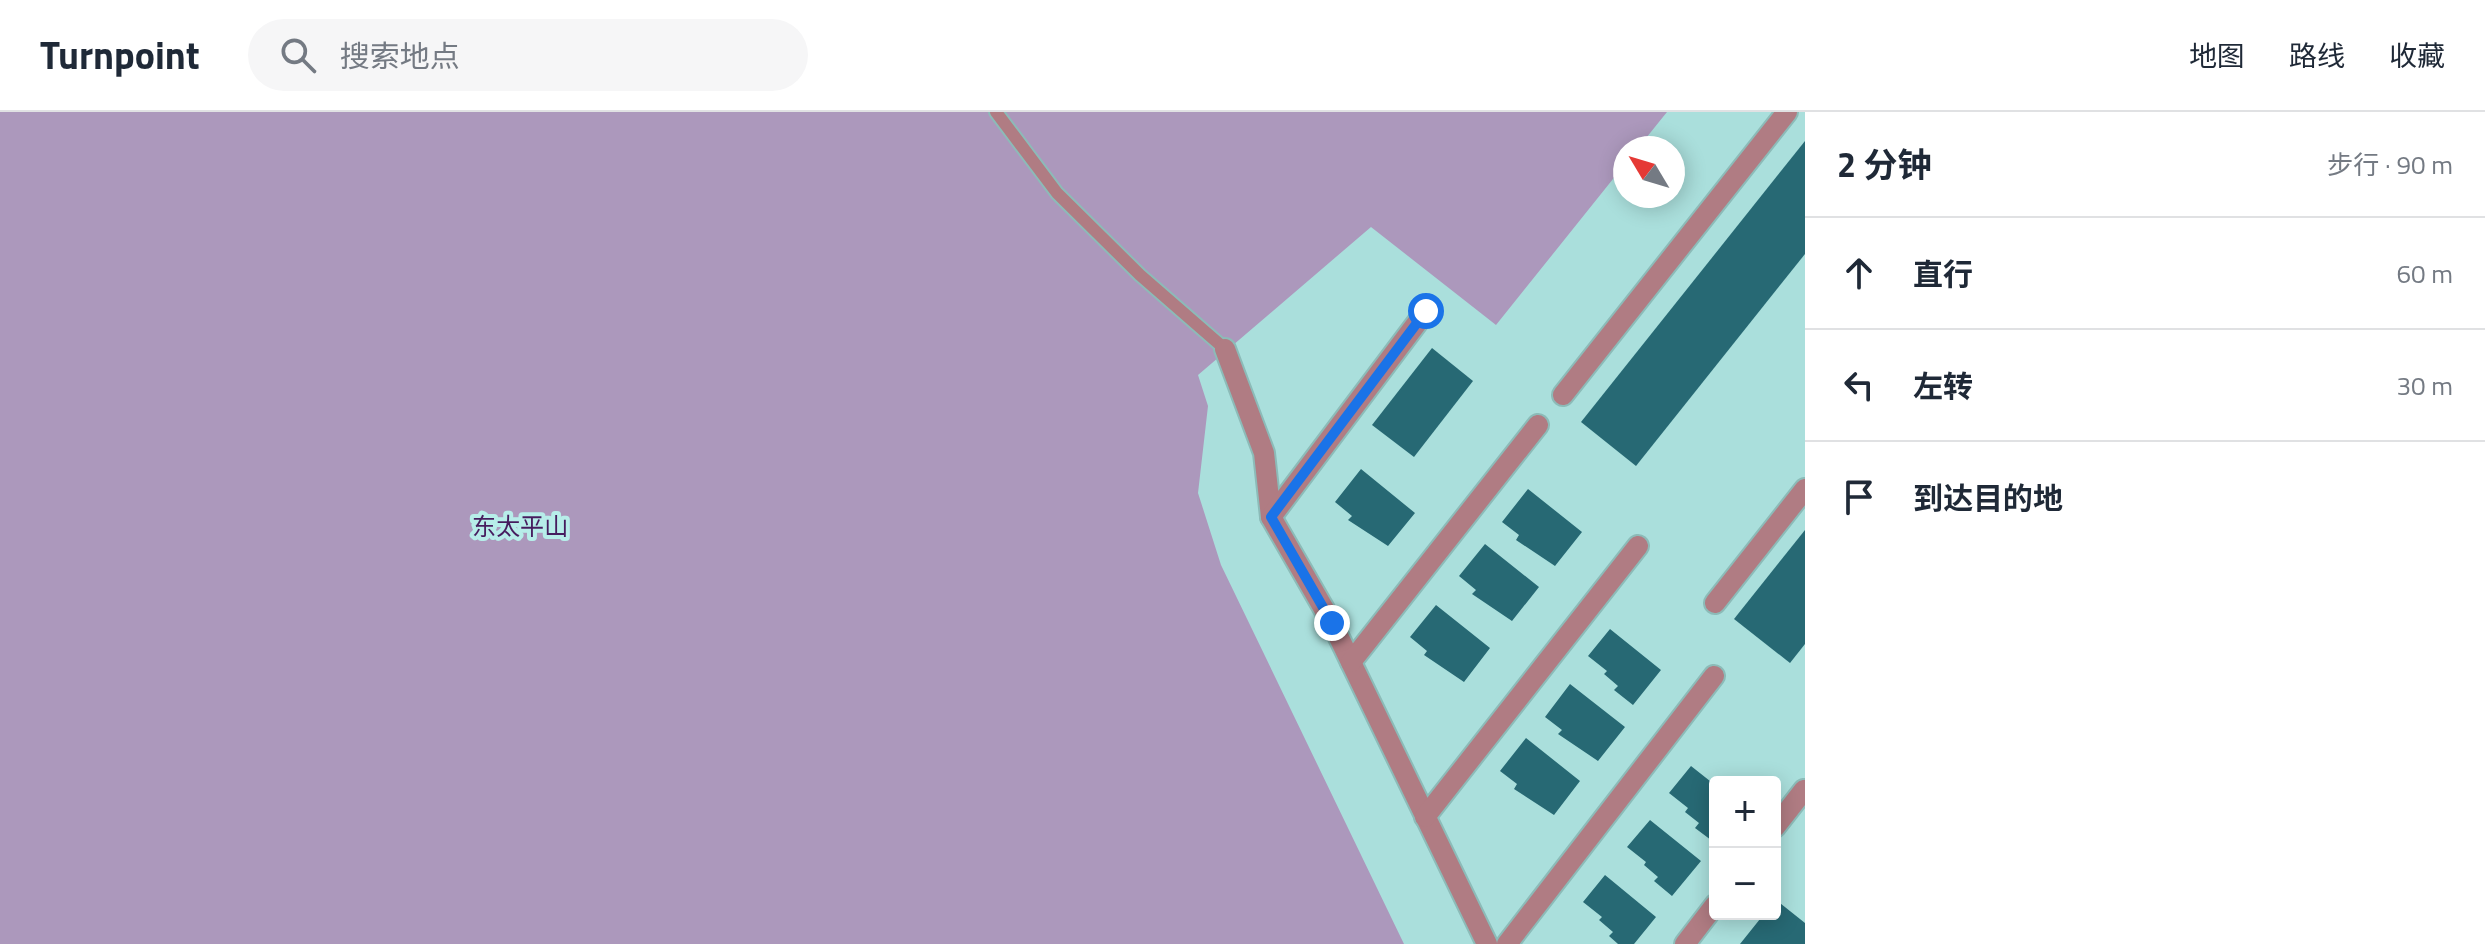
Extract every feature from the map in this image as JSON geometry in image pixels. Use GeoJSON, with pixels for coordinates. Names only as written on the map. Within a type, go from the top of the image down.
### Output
{"type":"FeatureCollection","features":[{"type":"Feature","properties":{"kind":"street"},"geometry":{"type":"LineString","coordinates":[[1563,395],[1787,112]]}},
{"type":"Feature","properties":{"kind":"street"},"geometry":{"type":"LineString","coordinates":[[1271,517],[1426,311]]}},
{"type":"Feature","properties":{"kind":"street"},"geometry":{"type":"LineString","coordinates":[[1225,349],[1264,453],[1271,517],[1351,662],[1487,944]]}},
{"type":"Feature","properties":{"kind":"street"},"geometry":{"type":"LineString","coordinates":[[1351,662],[1538,425]]}},
{"type":"Feature","properties":{"kind":"street"},"geometry":{"type":"LineString","coordinates":[[1715,603],[1805,489]]}},
{"type":"Feature","properties":{"kind":"street"},"geometry":{"type":"LineString","coordinates":[[1425,817],[1638,546]]}},
{"type":"Feature","properties":{"kind":"street"},"geometry":{"type":"LineString","coordinates":[[1507,944],[1714,676]]}},
{"type":"Feature","properties":{"kind":"street"},"geometry":{"type":"LineString","coordinates":[[1781,819],[1804,790]]}},
{"type":"Feature","properties":{"kind":"street"},"geometry":{"type":"LineString","coordinates":[[1685,944],[1709,913]]}},
{"type":"Feature","properties":{"kind":"lane"},"geometry":{"type":"LineString","coordinates":[[996,112],[1057,193],[1140,275],[1225,349]]}},
{"type":"Feature","properties":{"kind":"green space","name":"东太平山"},"geometry":{"type":"Polygon","coordinates":[[[0,112],[1667,112],[1648,136],[1613,136],[1613,179],[1496,325],[1371,227],[1198,375],[1208,406],[1198,493],[1221,565],[1404,944],[0,944],[0,112]]]}},
{"type":"Feature","properties":{"kind":"building"},"geometry":{"type":"Polygon","coordinates":[[[1805,141],[1805,254],[1636,466],[1581,422],[1805,141]]]}},
{"type":"Feature","properties":{"kind":"building"},"geometry":{"type":"Polygon","coordinates":[[[1432,348],[1473,381],[1414,457],[1372,425],[1432,348]]]}},
{"type":"Feature","properties":{"kind":"building"},"geometry":{"type":"Polygon","coordinates":[[[1361,469],[1415,513],[1388,546],[1348,520],[1352,516],[1335,502],[1361,469]]]}},
{"type":"Feature","properties":{"kind":"building"},"geometry":{"type":"Polygon","coordinates":[[[1528,489],[1582,532],[1555,566],[1516,540],[1519,535],[1502,522],[1528,489]]]}},
{"type":"Feature","properties":{"kind":"building"},"geometry":{"type":"Polygon","coordinates":[[[1805,530],[1805,644],[1790,663],[1734,619],[1805,530]]]}},
{"type":"Feature","properties":{"kind":"building"},"geometry":{"type":"Polygon","coordinates":[[[1485,544],[1539,587],[1512,621],[1472,594],[1476,590],[1459,576],[1485,544]]]}},
{"type":"Feature","properties":{"kind":"building"},"geometry":{"type":"Polygon","coordinates":[[[1436,605],[1490,648],[1464,682],[1424,655],[1427,651],[1410,637],[1436,605]]]}},
{"type":"Feature","properties":{"kind":"building"},"geometry":{"type":"Polygon","coordinates":[[[1610,629],[1661,670],[1633,705],[1614,690],[1618,686],[1604,674],[1607,671],[1588,656],[1610,629]]]}},
{"type":"Feature","properties":{"kind":"building"},"geometry":{"type":"Polygon","coordinates":[[[1570,684],[1625,727],[1598,761],[1558,734],[1562,730],[1545,717],[1570,684]]]}},
{"type":"Feature","properties":{"kind":"building"},"geometry":{"type":"Polygon","coordinates":[[[1526,738],[1580,781],[1554,815],[1514,789],[1517,784],[1500,771],[1526,738]]]}},
{"type":"Feature","properties":{"kind":"building"},"geometry":{"type":"Polygon","coordinates":[[[1691,766],[1709,780],[1709,838],[1695,828],[1699,823],[1685,812],[1688,808],[1669,793],[1691,766]]]}},
{"type":"Feature","properties":{"kind":"building"},"geometry":{"type":"Polygon","coordinates":[[[1650,820],[1701,861],[1672,896],[1654,881],[1658,877],[1644,865],[1646,862],[1627,847],[1650,820]]]}},
{"type":"Feature","properties":{"kind":"building"},"geometry":{"type":"Polygon","coordinates":[[[1605,875],[1656,917],[1634,944],[1618,944],[1609,936],[1613,932],[1599,920],[1602,917],[1583,902],[1605,875]]]}},
{"type":"Feature","properties":{"kind":"building"},"geometry":{"type":"Polygon","coordinates":[[[1781,904],[1805,923],[1805,944],[1740,944],[1759,920],[1781,920],[1781,904]]]}},
{"type":"Feature","properties":{"kind":"route"},"geometry":{"type":"LineString","coordinates":[[1332,623],[1271,517],[1426,311]]}}]}
